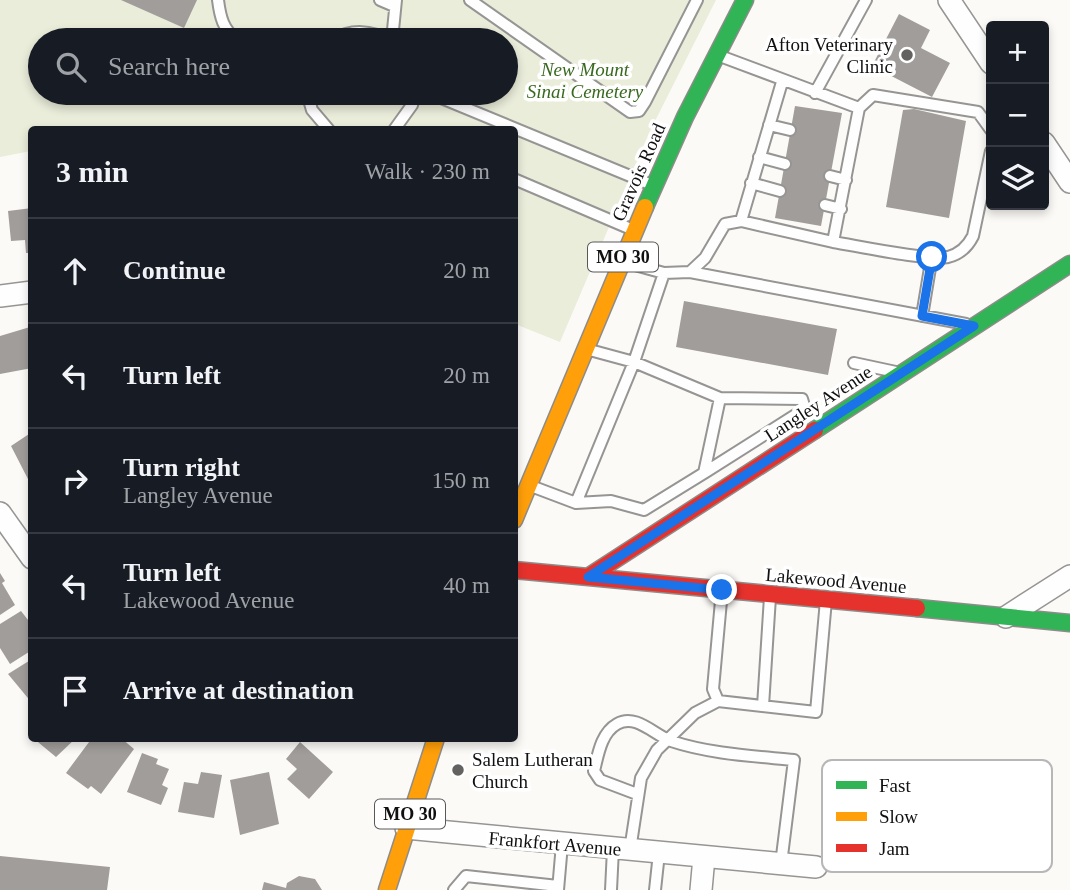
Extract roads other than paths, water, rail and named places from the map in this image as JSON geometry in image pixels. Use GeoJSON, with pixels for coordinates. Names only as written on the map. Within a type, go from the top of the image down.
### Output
{"type":"FeatureCollection","features":[{"type":"Feature","properties":{"kind":"street","name":"Gravois Road"},"geometry":{"type":"LineString","coordinates":[[518,511],[634,230],[716,55],[745,0]]}},
{"type":"Feature","properties":{"kind":"street"},"geometry":{"type":"LineString","coordinates":[[949,0],[986,56]]}},
{"type":"Feature","properties":{"kind":"street"},"geometry":{"type":"LineString","coordinates":[[1047,147],[1070,182]]}},
{"type":"Feature","properties":{"kind":"street","name":"Langley Avenue"},"geometry":{"type":"LineString","coordinates":[[588,577],[1070,264]]}},
{"type":"Feature","properties":{"kind":"street"},"geometry":{"type":"LineString","coordinates":[[0,296],[28,292]]}},
{"type":"Feature","properties":{"kind":"street"},"geometry":{"type":"LineString","coordinates":[[0,513],[28,552]]}},
{"type":"Feature","properties":{"kind":"street","name":"Lakewood Avenue"},"geometry":{"type":"LineString","coordinates":[[518,570],[1070,623]]}},
{"type":"Feature","properties":{"kind":"street"},"geometry":{"type":"LineString","coordinates":[[1006,617],[1070,576]]}},
{"type":"Feature","properties":{"kind":"street","name":"MO 30"},"geometry":{"type":"LineString","coordinates":[[387,890],[435,742]]}},
{"type":"Feature","properties":{"kind":"street","name":"Frankfort Avenue"},"geometry":{"type":"LineString","coordinates":[[405,828],[816,867]]}},
{"type":"Feature","properties":{"kind":"street"},"geometry":{"type":"LineString","coordinates":[[701,890],[704,857]]}},
{"type":"Feature","properties":{"kind":"lane"},"geometry":{"type":"LineString","coordinates":[[218,0],[221,20],[226,28]]}},
{"type":"Feature","properties":{"kind":"lane"},"geometry":{"type":"LineString","coordinates":[[380,0],[395,3],[393,28]]}},
{"type":"Feature","properties":{"kind":"lane"},"geometry":{"type":"LineString","coordinates":[[470,0],[510,28]]}},
{"type":"Feature","properties":{"kind":"lane"},"geometry":{"type":"LineString","coordinates":[[518,34],[630,112],[639,111],[697,0]]}},
{"type":"Feature","properties":{"kind":"lane"},"geometry":{"type":"LineString","coordinates":[[815,93],[866,0]]}},
{"type":"Feature","properties":{"kind":"lane"},"geometry":{"type":"LineString","coordinates":[[716,55],[782,82],[859,108]]}},
{"type":"Feature","properties":{"kind":"lane"},"geometry":{"type":"LineString","coordinates":[[741,220],[782,82]]}},
{"type":"Feature","properties":{"kind":"lane"},"geometry":{"type":"LineString","coordinates":[[833,242],[859,108],[873,95],[978,112],[986,123]]}},
{"type":"Feature","properties":{"kind":"lane"},"geometry":{"type":"LineString","coordinates":[[311,105],[326,126]]}},
{"type":"Feature","properties":{"kind":"lane"},"geometry":{"type":"LineString","coordinates":[[397,126],[412,105]]}},
{"type":"Feature","properties":{"kind":"lane"},"geometry":{"type":"LineString","coordinates":[[458,105],[509,126]]}},
{"type":"Feature","properties":{"kind":"lane"},"geometry":{"type":"LineString","coordinates":[[769,125],[790,130]]}},
{"type":"Feature","properties":{"kind":"lane"},"geometry":{"type":"LineString","coordinates":[[518,130],[654,186]]}},
{"type":"Feature","properties":{"kind":"lane"},"geometry":{"type":"LineString","coordinates":[[759,158],[785,164]]}},
{"type":"Feature","properties":{"kind":"lane"},"geometry":{"type":"LineString","coordinates":[[690,272],[705,258],[725,224],[741,220],[833,242],[946,257],[968,246],[973,236],[986,175]]}},
{"type":"Feature","properties":{"kind":"lane"},"geometry":{"type":"LineString","coordinates":[[830,176],[846,180]]}},
{"type":"Feature","properties":{"kind":"lane"},"geometry":{"type":"LineString","coordinates":[[518,181],[634,230]]}},
{"type":"Feature","properties":{"kind":"lane"},"geometry":{"type":"LineString","coordinates":[[751,183],[780,191]]}},
{"type":"Feature","properties":{"kind":"lane"},"geometry":{"type":"LineString","coordinates":[[825,205],[841,209]]}},
{"type":"Feature","properties":{"kind":"lane"},"geometry":{"type":"LineString","coordinates":[[922,316],[932,257]]}},
{"type":"Feature","properties":{"kind":"lane"},"geometry":{"type":"LineString","coordinates":[[622,261],[664,273],[690,272],[974,326]]}},
{"type":"Feature","properties":{"kind":"lane"},"geometry":{"type":"LineString","coordinates":[[576,503],[634,362],[664,273]]}},
{"type":"Feature","properties":{"kind":"lane"},"geometry":{"type":"LineString","coordinates":[[529,485],[576,503],[611,502],[644,510],[805,409],[802,399],[720,398],[634,362],[586,349]]}},
{"type":"Feature","properties":{"kind":"lane"},"geometry":{"type":"LineString","coordinates":[[854,363],[902,373]]}},
{"type":"Feature","properties":{"kind":"lane"},"geometry":{"type":"LineString","coordinates":[[704,473],[720,398]]}},
{"type":"Feature","properties":{"kind":"lane"},"geometry":{"type":"LineString","coordinates":[[718,701],[713,689],[722,590]]}},
{"type":"Feature","properties":{"kind":"lane"},"geometry":{"type":"LineString","coordinates":[[763,706],[770,595]]}},
{"type":"Feature","properties":{"kind":"lane"},"geometry":{"type":"LineString","coordinates":[[611,890],[637,794],[657,750],[695,713],[718,701],[816,712],[826,600]]}},
{"type":"Feature","properties":{"kind":"lane"},"geometry":{"type":"LineString","coordinates":[[637,794],[600,780],[594,771],[608,732],[619,723],[637,722],[667,740],[696,749],[794,761],[781,864]]}},
{"type":"Feature","properties":{"kind":"lane"},"geometry":{"type":"LineString","coordinates":[[454,890],[466,877],[558,888],[562,844]]}},
{"type":"Feature","properties":{"kind":"lane"},"geometry":{"type":"LineString","coordinates":[[655,890],[659,853]]}},
{"type":"Feature","properties":{"kind":"place","name":"Afton Veterinary Clinic"},"geometry":{"type":"Point","coordinates":[907,55]}},
{"type":"Feature","properties":{"kind":"place","name":"Salem Lutheran Church"},"geometry":{"type":"Point","coordinates":[458,770]}},
{"type":"Feature","properties":{"kind":"park label","name":"New Mount Sinai Cemetery"},"geometry":{"type":"Point","coordinates":[585,80]}}]}
